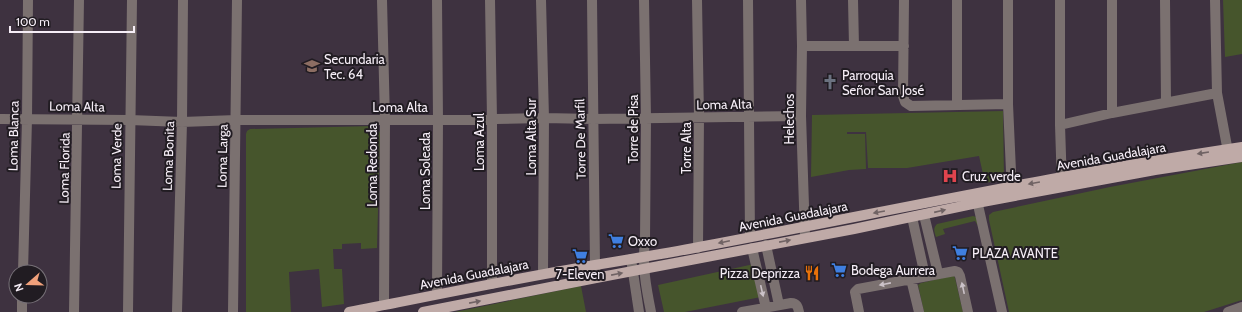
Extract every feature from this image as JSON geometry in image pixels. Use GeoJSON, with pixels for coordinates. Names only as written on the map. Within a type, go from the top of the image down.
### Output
{"type":"FeatureCollection","features":[{"type":"Feature","properties":{"kind":"main road","name":"Avenida Guadalajara"},"geometry":{"type":"LineString","coordinates":[[1229,154],[1242,147]]}},
{"type":"Feature","properties":{"kind":"main road","name":"Avenida Guadalajara"},"geometry":{"type":"LineString","coordinates":[[423,312],[805,238],[976,198],[1062,183],[1168,158],[1229,154],[1242,157]]}},
{"type":"Feature","properties":{"kind":"main road","name":"Avenida Guadalajara"},"geometry":{"type":"LineString","coordinates":[[349,312],[543,274],[698,248],[804,227],[906,214],[924,215],[976,198]]}},
{"type":"Feature","properties":{"kind":"street","name":"Loma Blanca"},"geometry":{"type":"LineString","coordinates":[[23,264],[28,0]]}},
{"type":"Feature","properties":{"kind":"street","name":"Loma Florida"},"geometry":{"type":"LineString","coordinates":[[74,312],[79,0]]}},
{"type":"Feature","properties":{"kind":"street","name":"Loma Verde"},"geometry":{"type":"LineString","coordinates":[[128,312],[132,0]]}},
{"type":"Feature","properties":{"kind":"street","name":"Loma Bonita"},"geometry":{"type":"LineString","coordinates":[[177,312],[182,122],[183,0]]}},
{"type":"Feature","properties":{"kind":"street","name":"Loma Larga"},"geometry":{"type":"LineString","coordinates":[[233,312],[237,0]]}},
{"type":"Feature","properties":{"kind":"street","name":"Loma Redonda"},"geometry":{"type":"LineString","coordinates":[[382,0],[385,120],[384,305]]}},
{"type":"Feature","properties":{"kind":"street","name":"Loma Soleada"},"geometry":{"type":"LineString","coordinates":[[437,0],[437,294]]}},
{"type":"Feature","properties":{"kind":"street","name":"Loma Azul"},"geometry":{"type":"LineString","coordinates":[[490,0],[492,284]]}},
{"type":"Feature","properties":{"kind":"street","name":"Loma Alta Sur"},"geometry":{"type":"LineString","coordinates":[[541,0],[544,118],[543,274]]}},
{"type":"Feature","properties":{"kind":"street","name":"Torre De Marfil"},"geometry":{"type":"LineString","coordinates":[[592,0],[596,278]]}},
{"type":"Feature","properties":{"kind":"street","name":"Torre de Pisa"},"geometry":{"type":"LineString","coordinates":[[644,0],[646,240],[643,257],[645,283],[651,312]]}},
{"type":"Feature","properties":{"kind":"street","name":"Torre Alta"},"geometry":{"type":"LineString","coordinates":[[697,0],[699,117],[698,248]]}},
{"type":"Feature","properties":{"kind":"street"},"geometry":{"type":"LineString","coordinates":[[748,0],[750,237]]}},
{"type":"Feature","properties":{"kind":"street","name":"Helechos"},"geometry":{"type":"LineString","coordinates":[[801,0],[801,116],[805,238]]}},
{"type":"Feature","properties":{"kind":"street"},"geometry":{"type":"LineString","coordinates":[[853,0],[854,46]]}},
{"type":"Feature","properties":{"kind":"street"},"geometry":{"type":"LineString","coordinates":[[904,0],[903,96],[905,102],[912,106],[1008,104]]}},
{"type":"Feature","properties":{"kind":"street"},"geometry":{"type":"LineString","coordinates":[[957,0],[957,105]]}},
{"type":"Feature","properties":{"kind":"street"},"geometry":{"type":"LineString","coordinates":[[1008,0],[1008,104],[1012,192]]}},
{"type":"Feature","properties":{"kind":"street"},"geometry":{"type":"LineString","coordinates":[[1060,0],[1060,125],[1062,183]]}},
{"type":"Feature","properties":{"kind":"street"},"geometry":{"type":"LineString","coordinates":[[1112,0],[1112,113]]}},
{"type":"Feature","properties":{"kind":"street"},"geometry":{"type":"LineString","coordinates":[[1165,0],[1166,102]]}},
{"type":"Feature","properties":{"kind":"street"},"geometry":{"type":"LineString","coordinates":[[1215,0],[1217,93],[1229,154]]}},
{"type":"Feature","properties":{"kind":"street"},"geometry":{"type":"LineString","coordinates":[[802,46],[904,46]]}},
{"type":"Feature","properties":{"kind":"street"},"geometry":{"type":"LineString","coordinates":[[1060,125],[1112,113],[1217,93]]}},
{"type":"Feature","properties":{"kind":"street","name":"Loma Alta"},"geometry":{"type":"LineString","coordinates":[[0,119],[182,122],[236,120],[593,119],[801,116]]}},
{"type":"Feature","properties":{"kind":"street"},"geometry":{"type":"LineString","coordinates":[[976,198],[1002,312]]}},
{"type":"Feature","properties":{"kind":"street"},"geometry":{"type":"LineString","coordinates":[[906,214],[925,276]]}},
{"type":"Feature","properties":{"kind":"street"},"geometry":{"type":"LineString","coordinates":[[924,215],[938,273]]}},
{"type":"Feature","properties":{"kind":"street"},"geometry":{"type":"LineString","coordinates":[[766,245],[779,305]]}},
{"type":"Feature","properties":{"kind":"street"},"geometry":{"type":"LineString","coordinates":[[752,248],[766,308]]}},
{"type":"Feature","properties":{"kind":"street"},"geometry":{"type":"LineString","coordinates":[[631,259],[639,312]]}},
{"type":"Feature","properties":{"kind":"street"},"geometry":{"type":"LineString","coordinates":[[859,312],[855,295],[855,292],[858,289],[955,271],[958,272],[960,276],[968,312]]}},
{"type":"Feature","properties":{"kind":"street"},"geometry":{"type":"LineString","coordinates":[[911,279],[918,312]]}},
{"type":"Feature","properties":{"kind":"street"},"geometry":{"type":"LineString","coordinates":[[744,312],[791,302],[797,305],[799,312]]}},
{"type":"Feature","properties":{"kind":"street"},"geometry":{"type":"LineString","coordinates":[[1228,312],[1242,307]]}},
{"type":"Feature","properties":{"kind":"green space"},"geometry":{"type":"Polygon","coordinates":[[[1223,0],[1242,0],[1242,54],[1225,57],[1223,0]]]}},
{"type":"Feature","properties":{"kind":"green space"},"geometry":{"type":"Polygon","coordinates":[[[1003,111],[1004,179],[985,183],[979,156],[907,168],[868,168],[866,132],[847,132],[847,134],[865,134],[866,169],[849,170],[811,177],[812,115],[1003,111]]]}},
{"type":"Feature","properties":{"kind":"green space"},"geometry":{"type":"Polygon","coordinates":[[[377,127],[380,133],[377,248],[361,249],[361,243],[342,244],[342,249],[333,249],[334,269],[342,269],[344,304],[322,307],[319,269],[289,272],[291,312],[246,312],[247,131],[250,129],[377,127]]]}},
{"type":"Feature","properties":{"kind":"green space"},"geometry":{"type":"Polygon","coordinates":[[[1242,162],[1242,300],[1204,312],[1009,312],[989,220],[989,215],[993,212],[1110,187],[1242,162]]]}},
{"type":"Feature","properties":{"kind":"green space"},"geometry":{"type":"Polygon","coordinates":[[[973,216],[976,217],[981,225],[978,226],[975,221],[943,229],[945,234],[936,237],[934,230],[937,224],[973,216]]]}},
{"type":"Feature","properties":{"kind":"green space"},"geometry":{"type":"Polygon","coordinates":[[[754,264],[761,297],[685,312],[664,312],[658,285],[754,264]]]}},
{"type":"Feature","properties":{"kind":"green space"},"geometry":{"type":"Polygon","coordinates":[[[954,276],[955,278],[963,312],[924,312],[918,285],[954,276]]]}},
{"type":"Feature","properties":{"kind":"green space"},"geometry":{"type":"Polygon","coordinates":[[[581,286],[586,312],[455,312],[581,286]]]}},
{"type":"Feature","properties":{"kind":"place","name":"Secundaria Tec. 64"},"geometry":{"type":"Point","coordinates":[312,66]}},
{"type":"Feature","properties":{"kind":"place","name":"Parroquia Señor San José"},"geometry":{"type":"Point","coordinates":[830,82]}},
{"type":"Feature","properties":{"kind":"place","name":"Cruz verde"},"geometry":{"type":"Point","coordinates":[950,176]}},
{"type":"Feature","properties":{"kind":"place","name":"Oxxo"},"geometry":{"type":"Point","coordinates":[616,241]}},
{"type":"Feature","properties":{"kind":"place","name":"PLAZA AVANTE"},"geometry":{"type":"Point","coordinates":[960,253]}},
{"type":"Feature","properties":{"kind":"place","name":"7-Eleven"},"geometry":{"type":"Point","coordinates":[580,256]}},
{"type":"Feature","properties":{"kind":"place","name":"Bodega Aurrera"},"geometry":{"type":"Point","coordinates":[839,270]}},
{"type":"Feature","properties":{"kind":"place","name":"Pizza Deprizza"},"geometry":{"type":"Point","coordinates":[812,273]}}]}
